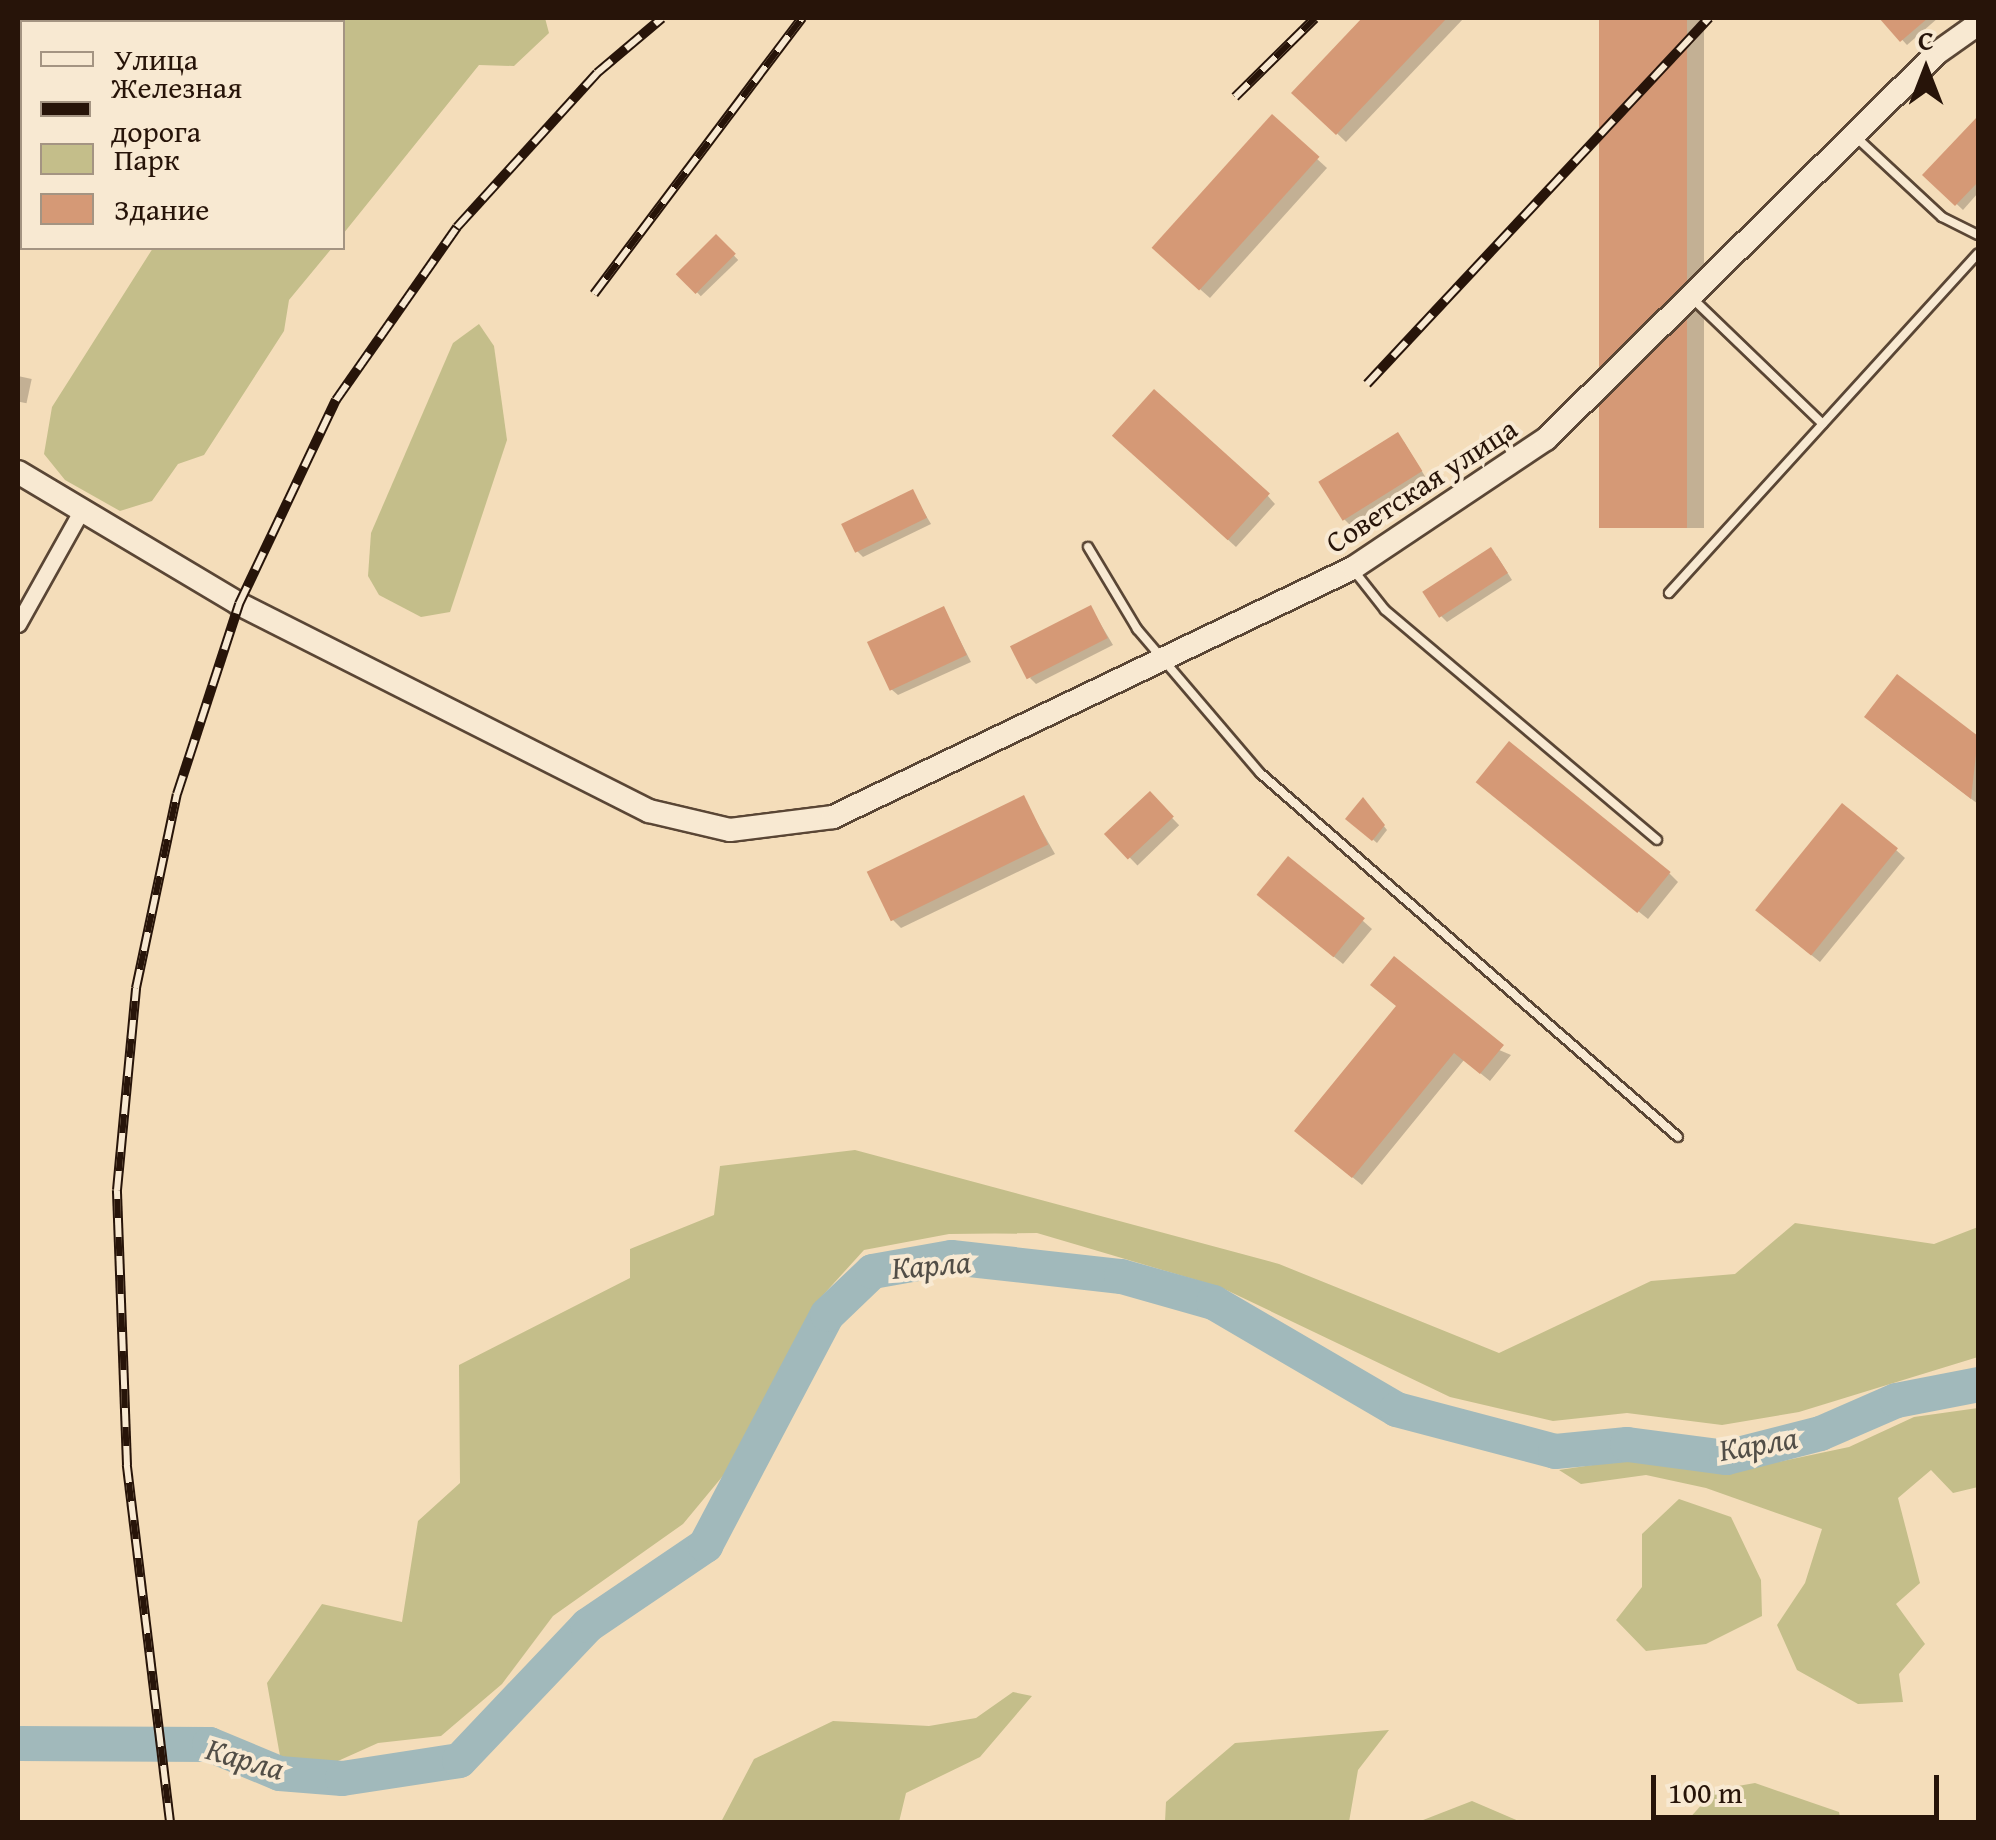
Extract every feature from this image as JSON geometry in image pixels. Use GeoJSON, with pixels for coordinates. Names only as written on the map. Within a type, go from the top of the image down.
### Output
{"type":"FeatureCollection","features":[{"type":"Feature","properties":{"kind":"street","name":"Советская улица"},"geometry":{"type":"LineString","coordinates":[[18,472],[79,515],[649,811],[730,830],[782,828],[833,817],[1172,662],[1353,568],[1546,439],[1853,135],[1978,24]]}},
{"type":"Feature","properties":{"kind":"street"},"geometry":{"type":"LineString","coordinates":[[18,624],[79,515]]}},
{"type":"Feature","properties":{"kind":"lane"},"geometry":{"type":"LineString","coordinates":[[1853,135],[1942,217],[1978,235]]}},
{"type":"Feature","properties":{"kind":"lane"},"geometry":{"type":"LineString","coordinates":[[1670,593],[1978,253]]}},
{"type":"Feature","properties":{"kind":"lane"},"geometry":{"type":"LineString","coordinates":[[1691,296],[1822,424]]}},
{"type":"Feature","properties":{"kind":"lane"},"geometry":{"type":"LineString","coordinates":[[1088,546],[1137,629],[1172,662],[1260,774],[1678,1137]]}},
{"type":"Feature","properties":{"kind":"lane"},"geometry":{"type":"LineString","coordinates":[[1353,568],[1385,610],[1657,840]]}},
{"type":"Feature","properties":{"kind":"green space"},"geometry":{"type":"Polygon","coordinates":[[[316,18],[545,18],[549,33],[514,66],[479,65],[345,232],[345,20],[316,18]]]}},
{"type":"Feature","properties":{"kind":"green space"},"geometry":{"type":"Polygon","coordinates":[[[152,250],[330,250],[289,300],[284,331],[204,455],[178,464],[152,501],[120,511],[65,480],[44,454],[52,407],[152,250]]]}},
{"type":"Feature","properties":{"kind":"green space"},"geometry":{"type":"Polygon","coordinates":[[[479,324],[494,346],[507,440],[450,612],[421,617],[379,595],[368,576],[371,533],[453,343],[479,324]]]}},
{"type":"Feature","properties":{"kind":"green space"},"geometry":{"type":"Polygon","coordinates":[[[855,1150],[1279,1264],[1499,1353],[1651,1281],[1735,1274],[1795,1223],[1934,1244],[1978,1227],[1978,1357],[1799,1412],[1722,1425],[1627,1413],[1553,1421],[1450,1397],[1220,1287],[1037,1233],[949,1234],[864,1250],[814,1305],[746,1448],[683,1524],[553,1616],[502,1684],[441,1736],[378,1743],[329,1765],[280,1756],[267,1683],[322,1604],[402,1622],[418,1521],[460,1483],[459,1365],[630,1278],[630,1249],[714,1215],[720,1166],[855,1150]]]}},
{"type":"Feature","properties":{"kind":"green space"},"geometry":{"type":"Polygon","coordinates":[[[1978,1408],[1978,1487],[1953,1493],[1931,1470],[1898,1498],[1920,1583],[1896,1604],[1925,1644],[1899,1674],[1903,1702],[1858,1704],[1797,1670],[1777,1625],[1805,1583],[1822,1529],[1706,1488],[1646,1475],[1581,1484],[1559,1470],[1639,1458],[1731,1472],[1849,1447],[1914,1417],[1978,1408]]]}},
{"type":"Feature","properties":{"kind":"green space"},"geometry":{"type":"Polygon","coordinates":[[[1679,1499],[1731,1517],[1761,1580],[1762,1616],[1706,1644],[1646,1651],[1616,1620],[1642,1587],[1642,1534],[1679,1499]]]}},
{"type":"Feature","properties":{"kind":"green space"},"geometry":{"type":"Polygon","coordinates":[[[1013,1692],[1032,1696],[980,1757],[906,1793],[899,1822],[721,1822],[754,1759],[833,1721],[929,1726],[976,1718],[1013,1692]]]}},
{"type":"Feature","properties":{"kind":"green space"},"geometry":{"type":"Polygon","coordinates":[[[1389,1730],[1358,1770],[1349,1822],[1165,1822],[1166,1802],[1235,1743],[1389,1730]]]}},
{"type":"Feature","properties":{"kind":"green space"},"geometry":{"type":"Polygon","coordinates":[[[1755,1783],[1839,1812],[1841,1822],[1686,1822],[1715,1790],[1755,1783]]]}},
{"type":"Feature","properties":{"kind":"green space"},"geometry":{"type":"Polygon","coordinates":[[[1472,1801],[1521,1822],[1418,1822],[1472,1801]]]}},
{"type":"Feature","properties":{"kind":"building"},"geometry":{"type":"Polygon","coordinates":[[[1362,18],[1447,18],[1336,135],[1291,93],[1362,18]]]}},
{"type":"Feature","properties":{"kind":"building"},"geometry":{"type":"Polygon","coordinates":[[[1599,18],[1687,18],[1687,528],[1599,528],[1599,18]]]}},
{"type":"Feature","properties":{"kind":"building"},"geometry":{"type":"Polygon","coordinates":[[[1879,18],[1928,18],[1900,42],[1879,18]]]}},
{"type":"Feature","properties":{"kind":"building"},"geometry":{"type":"Polygon","coordinates":[[[1272,114],[1320,157],[1199,291],[1152,248],[1272,114]]]}},
{"type":"Feature","properties":{"kind":"building"},"geometry":{"type":"Polygon","coordinates":[[[1978,116],[1978,182],[1955,206],[1922,175],[1978,116]]]}},
{"type":"Feature","properties":{"kind":"building"},"geometry":{"type":"Polygon","coordinates":[[[716,234],[736,254],[695,294],[676,274],[716,234]]]}},
{"type":"Feature","properties":{"kind":"building"},"geometry":{"type":"Polygon","coordinates":[[[1154,389],[1270,493],[1228,540],[1112,436],[1154,389]]]}},
{"type":"Feature","properties":{"kind":"building"},"geometry":{"type":"Polygon","coordinates":[[[1398,432],[1422,471],[1343,521],[1318,482],[1398,432]]]}},
{"type":"Feature","properties":{"kind":"building"},"geometry":{"type":"Polygon","coordinates":[[[913,489],[927,518],[855,553],[841,524],[913,489]]]}},
{"type":"Feature","properties":{"kind":"building"},"geometry":{"type":"Polygon","coordinates":[[[1491,547],[1508,573],[1439,618],[1422,592],[1491,547]]]}},
{"type":"Feature","properties":{"kind":"building"},"geometry":{"type":"Polygon","coordinates":[[[1091,605],[1108,638],[1027,679],[1010,646],[1091,605]]]}},
{"type":"Feature","properties":{"kind":"building"},"geometry":{"type":"Polygon","coordinates":[[[944,606],[967,655],[890,691],[867,642],[944,606]]]}},
{"type":"Feature","properties":{"kind":"building"},"geometry":{"type":"Polygon","coordinates":[[[1897,674],[1978,736],[1971,799],[1864,717],[1897,674]]]}},
{"type":"Feature","properties":{"kind":"building"},"geometry":{"type":"Polygon","coordinates":[[[1509,741],[1671,872],[1637,913],[1476,782],[1509,741]]]}},
{"type":"Feature","properties":{"kind":"building"},"geometry":{"type":"Polygon","coordinates":[[[1150,791],[1174,817],[1128,860],[1104,834],[1150,791]]]}},
{"type":"Feature","properties":{"kind":"building"},"geometry":{"type":"Polygon","coordinates":[[[1024,795],[1048,844],[891,921],[867,872],[1024,795]]]}},
{"type":"Feature","properties":{"kind":"building"},"geometry":{"type":"Polygon","coordinates":[[[1363,797],[1385,825],[1372,841],[1345,819],[1363,797]]]}},
{"type":"Feature","properties":{"kind":"building"},"geometry":{"type":"Polygon","coordinates":[[[1842,803],[1898,848],[1811,956],[1755,910],[1842,803]]]}},
{"type":"Feature","properties":{"kind":"building"},"geometry":{"type":"Polygon","coordinates":[[[1288,856],[1365,918],[1333,957],[1257,895],[1288,856]]]}},
{"type":"Feature","properties":{"kind":"building"},"geometry":{"type":"Polygon","coordinates":[[[1394,956],[1504,1045],[1480,1074],[1454,1053],[1352,1178],[1294,1131],[1396,1006],[1370,985],[1394,956]]]}},
{"type":"Feature","properties":{"kind":"waterway","name":"Карла"},"geometry":{"type":"LineString","coordinates":[[18,1743],[209,1744],[279,1773],[342,1778],[459,1760],[587,1625],[705,1545],[827,1314],[872,1271],[951,1257],[1121,1276],[1213,1302],[1396,1409],[1555,1451],[1627,1444],[1726,1457],[1820,1433],[1896,1400],[1978,1384]]}},
{"type":"Feature","properties":{"kind":"railway"},"geometry":{"type":"LineString","coordinates":[[170,1822],[127,1465],[117,1190],[136,988],[177,794],[239,604],[336,400],[457,227],[597,73],[662,18]]}},
{"type":"Feature","properties":{"kind":"railway"},"geometry":{"type":"LineString","coordinates":[[594,294],[802,18]]}},
{"type":"Feature","properties":{"kind":"railway"},"geometry":{"type":"LineString","coordinates":[[1235,97],[1315,18]]}},
{"type":"Feature","properties":{"kind":"railway"},"geometry":{"type":"LineString","coordinates":[[1367,384],[1709,18]]}}]}
